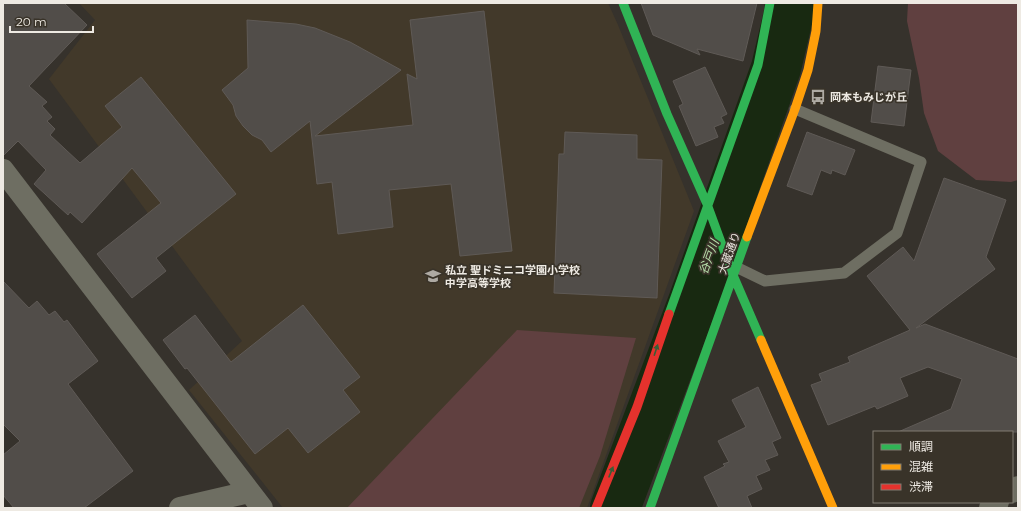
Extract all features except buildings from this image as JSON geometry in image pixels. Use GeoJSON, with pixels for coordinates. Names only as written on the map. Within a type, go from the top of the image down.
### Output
{"type":"FeatureCollection","features":[{"type":"Feature","properties":{"kind":"street"},"geometry":{"type":"LineString","coordinates":[[622,3],[833,508]]}},
{"type":"Feature","properties":{"kind":"street"},"geometry":{"type":"LineString","coordinates":[[596,508],[637,407],[707,204],[758,65],[770,3]]}},
{"type":"Feature","properties":{"kind":"street","name":"大蔵通り"},"geometry":{"type":"LineString","coordinates":[[650,508],[808,70],[816,31],[818,3]]}},
{"type":"Feature","properties":{"kind":"street"},"geometry":{"type":"LineString","coordinates":[[3,170],[256,500]]}},
{"type":"Feature","properties":{"kind":"street"},"geometry":{"type":"LineString","coordinates":[[180,508],[256,500]]}},
{"type":"Feature","properties":{"kind":"lane"},"geometry":{"type":"LineString","coordinates":[[735,271],[765,281],[844,273],[897,233],[921,162],[795,109]]}},
{"type":"Feature","properties":{"kind":"shaded area","name":"私立 聖ドミニコ学園小学校 中学高等学校"},"geometry":{"type":"Polygon","coordinates":[[[79,3],[608,3],[694,211],[587,508],[283,508],[189,390],[242,341],[49,79],[95,20],[79,3]]]}},
{"type":"Feature","properties":{"kind":"shaded area"},"geometry":{"type":"Polygon","coordinates":[[[908,3],[1018,3],[1018,180],[1011,182],[976,180],[938,151],[924,113],[919,78],[907,21],[908,3]]]}},
{"type":"Feature","properties":{"kind":"shaded area"},"geometry":{"type":"Polygon","coordinates":[[[517,330],[636,338],[600,456],[579,508],[347,508],[517,330]]]}},
{"type":"Feature","properties":{"kind":"waterway","name":"谷戸川"},"geometry":{"type":"LineString","coordinates":[[615,508],[693,302],[776,68],[790,3]]}},
{"type":"Feature","properties":{"kind":"traffic: fast"},"geometry":{"type":"LineString","coordinates":[[623,3],[667,114],[707,204],[733,275],[761,340]]}},
{"type":"Feature","properties":{"kind":"traffic: fast"},"geometry":{"type":"LineString","coordinates":[[669,314],[758,65],[770,3]]}},
{"type":"Feature","properties":{"kind":"traffic: fast"},"geometry":{"type":"LineString","coordinates":[[650,508],[747,237]]}},
{"type":"Feature","properties":{"kind":"traffic: slow"},"geometry":{"type":"LineString","coordinates":[[747,237],[808,70],[816,31],[818,3]]}},
{"type":"Feature","properties":{"kind":"traffic: slow"},"geometry":{"type":"LineString","coordinates":[[761,340],[833,508]]}},
{"type":"Feature","properties":{"kind":"traffic: jam"},"geometry":{"type":"LineString","coordinates":[[596,508],[637,407],[669,314]]}},
{"type":"Feature","properties":{"kind":"place","name":"岡本もみじが丘"},"geometry":{"type":"Point","coordinates":[818,97]}},
{"type":"Feature","properties":{"kind":"place","name":"私立 聖ドミニコ学園小学校 中学高等学校"},"geometry":{"type":"Point","coordinates":[433,276]}}]}
